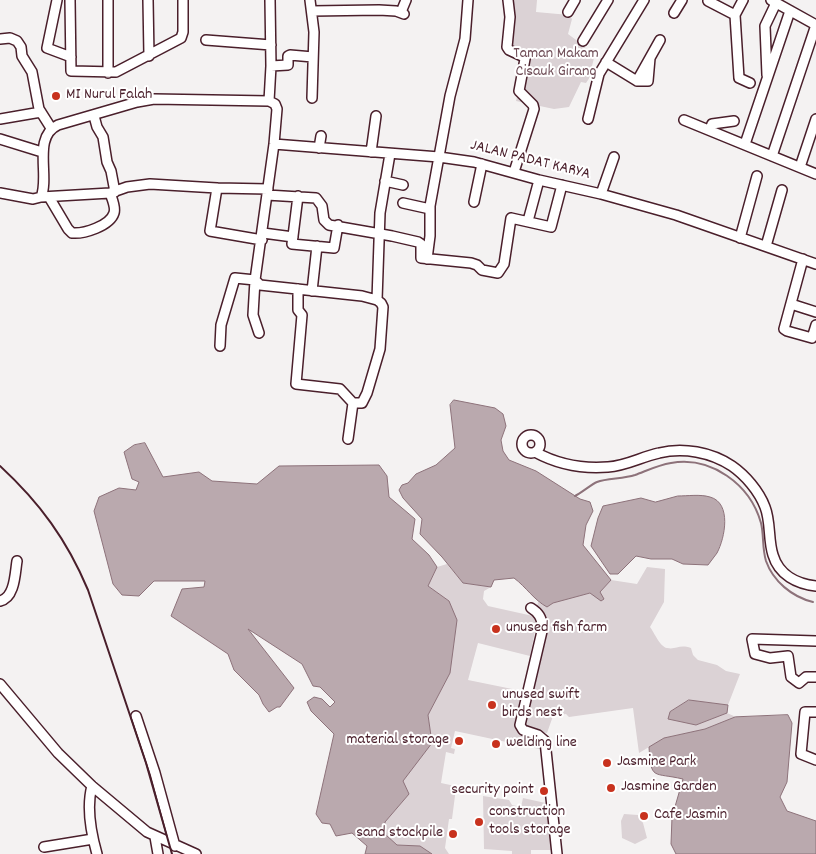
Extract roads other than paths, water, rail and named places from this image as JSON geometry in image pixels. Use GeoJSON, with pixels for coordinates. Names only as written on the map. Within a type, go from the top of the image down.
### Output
{"type":"FeatureCollection","features":[{"type":"Feature","properties":{"kind":"street"},"geometry":{"type":"LineString","coordinates":[[57,0],[47,48],[70,57]]}},
{"type":"Feature","properties":{"kind":"street"},"geometry":{"type":"LineString","coordinates":[[70,0],[70,71],[108,73],[116,72],[181,38],[183,32],[183,0]]}},
{"type":"Feature","properties":{"kind":"street"},"geometry":{"type":"LineString","coordinates":[[108,0],[108,73]]}},
{"type":"Feature","properties":{"kind":"street"},"geometry":{"type":"LineString","coordinates":[[148,0],[149,56]]}},
{"type":"Feature","properties":{"kind":"street"},"geometry":{"type":"LineString","coordinates":[[268,101],[271,66],[270,0]]}},
{"type":"Feature","properties":{"kind":"street"},"geometry":{"type":"LineString","coordinates":[[310,0],[314,32],[312,98]]}},
{"type":"Feature","properties":{"kind":"street"},"geometry":{"type":"LineString","coordinates":[[312,11],[379,10],[403,13],[406,0]]}},
{"type":"Feature","properties":{"kind":"street"},"geometry":{"type":"LineString","coordinates":[[427,259],[430,236],[430,209],[450,96],[465,39],[468,0]]}},
{"type":"Feature","properties":{"kind":"street"},"geometry":{"type":"LineString","coordinates":[[508,0],[510,18],[507,47],[509,50],[524,57],[519,91],[532,105],[534,110],[514,172]]}},
{"type":"Feature","properties":{"kind":"street"},"geometry":{"type":"LineString","coordinates":[[568,12],[575,0]]}},
{"type":"Feature","properties":{"kind":"street"},"geometry":{"type":"LineString","coordinates":[[583,41],[608,0]]}},
{"type":"Feature","properties":{"kind":"street"},"geometry":{"type":"LineString","coordinates":[[588,119],[599,74],[644,0]]}},
{"type":"Feature","properties":{"kind":"street"},"geometry":{"type":"LineString","coordinates":[[674,13],[682,0]]}},
{"type":"Feature","properties":{"kind":"street"},"geometry":{"type":"LineString","coordinates":[[743,0],[735,15],[739,78],[750,83]]}},
{"type":"Feature","properties":{"kind":"street"},"geometry":{"type":"LineString","coordinates":[[708,1],[735,15]]}},
{"type":"Feature","properties":{"kind":"street"},"geometry":{"type":"LineString","coordinates":[[767,79],[765,26],[774,1],[816,25],[772,156]]}},
{"type":"Feature","properties":{"kind":"street"},"geometry":{"type":"LineString","coordinates":[[745,144],[790,11]]}},
{"type":"Feature","properties":{"kind":"street"},"geometry":{"type":"LineString","coordinates":[[0,39],[10,38],[17,41],[21,47],[22,56],[32,72],[41,112],[51,128]]}},
{"type":"Feature","properties":{"kind":"street"},"geometry":{"type":"LineString","coordinates":[[206,40],[271,45]]}},
{"type":"Feature","properties":{"kind":"street"},"geometry":{"type":"LineString","coordinates":[[606,62],[637,81],[660,40]]}},
{"type":"Feature","properties":{"kind":"street"},"geometry":{"type":"LineString","coordinates":[[271,66],[288,65],[288,56],[290,55],[313,57]]}},
{"type":"Feature","properties":{"kind":"street"},"geometry":{"type":"LineString","coordinates":[[94,116],[97,128],[103,137],[107,162],[111,172],[115,212],[111,218],[97,228],[80,233],[72,232],[45,197],[42,152],[46,137],[51,128],[137,102],[154,99],[268,101],[277,106],[253,315],[259,333]]}},
{"type":"Feature","properties":{"kind":"street"},"geometry":{"type":"LineString","coordinates":[[0,119],[41,112]]}},
{"type":"Feature","properties":{"kind":"street"},"geometry":{"type":"LineString","coordinates":[[372,152],[376,116]]}},
{"type":"Feature","properties":{"kind":"street"},"geometry":{"type":"LineString","coordinates":[[800,167],[816,119]]}},
{"type":"Feature","properties":{"kind":"street"},"geometry":{"type":"LineString","coordinates":[[684,120],[816,174]]}},
{"type":"Feature","properties":{"kind":"street"},"geometry":{"type":"LineString","coordinates":[[710,130],[712,124],[734,120]]}},
{"type":"Feature","properties":{"kind":"street"},"geometry":{"type":"LineString","coordinates":[[319,148],[321,136]]}},
{"type":"Feature","properties":{"kind":"street"},"geometry":{"type":"LineString","coordinates":[[0,139],[42,152]]}},
{"type":"Feature","properties":{"kind":"street","name":"JALAN PADAT KARYA"},"geometry":{"type":"LineString","coordinates":[[274,144],[440,157],[482,164],[676,215],[816,264]]}},
{"type":"Feature","properties":{"kind":"street"},"geometry":{"type":"LineString","coordinates":[[377,300],[380,213],[390,154]]}},
{"type":"Feature","properties":{"kind":"street"},"geometry":{"type":"LineString","coordinates":[[601,194],[614,157]]}},
{"type":"Feature","properties":{"kind":"street"},"geometry":{"type":"LineString","coordinates":[[474,202],[482,164]]}},
{"type":"Feature","properties":{"kind":"street"},"geometry":{"type":"LineString","coordinates":[[740,238],[757,176]]}},
{"type":"Feature","properties":{"kind":"street"},"geometry":{"type":"LineString","coordinates":[[528,221],[539,180]]}},
{"type":"Feature","properties":{"kind":"street"},"geometry":{"type":"LineString","coordinates":[[385,181],[403,185]]}},
{"type":"Feature","properties":{"kind":"street"},"geometry":{"type":"LineString","coordinates":[[0,193],[34,199],[112,192],[127,187],[150,184],[313,197],[319,200],[324,220],[329,225],[338,225],[418,242],[420,244],[421,258],[471,263],[477,265],[482,270],[498,273],[504,264],[511,218],[551,227],[562,185]]}},
{"type":"Feature","properties":{"kind":"street"},"geometry":{"type":"LineString","coordinates":[[217,188],[210,231],[262,237],[293,236]]}},
{"type":"Feature","properties":{"kind":"street"},"geometry":{"type":"LineString","coordinates":[[766,246],[782,190]]}},
{"type":"Feature","properties":{"kind":"street"},"geometry":{"type":"LineString","coordinates":[[298,196],[292,244],[334,248],[338,225]]}},
{"type":"Feature","properties":{"kind":"street"},"geometry":{"type":"LineString","coordinates":[[403,203],[430,209]]}},
{"type":"Feature","properties":{"kind":"street"},"geometry":{"type":"LineString","coordinates":[[312,291],[317,246]]}},
{"type":"Feature","properties":{"kind":"street"},"geometry":{"type":"LineString","coordinates":[[803,259],[784,329],[787,332],[814,339],[816,325]]}},
{"type":"Feature","properties":{"kind":"street"},"geometry":{"type":"LineString","coordinates":[[220,346],[221,325],[235,278],[256,280]]}},
{"type":"Feature","properties":{"kind":"street"},"geometry":{"type":"LineString","coordinates":[[256,280],[260,286],[298,289],[362,296],[377,300],[381,304],[383,308],[380,349],[362,402],[353,402],[340,389],[296,383],[302,315],[298,310],[298,289]]}},
{"type":"Feature","properties":{"kind":"street"},"geometry":{"type":"LineString","coordinates":[[791,304],[816,312]]}},
{"type":"Feature","properties":{"kind":"street"},"geometry":{"type":"LineString","coordinates":[[348,439],[353,402]]}},
{"type":"Feature","properties":{"kind":"street"},"geometry":{"type":"LineString","coordinates":[[534,452],[569,465],[589,468],[630,463],[658,453],[676,450],[697,452],[714,457],[746,477],[764,505],[769,521],[772,555],[779,567],[788,577],[798,583],[816,586]]}},
{"type":"Feature","properties":{"kind":"street"},"geometry":{"type":"LineString","coordinates":[[0,601],[8,596],[13,585],[17,561]]}},
{"type":"Feature","properties":{"kind":"street"},"geometry":{"type":"LineString","coordinates":[[531,608],[537,611],[542,618],[543,627],[520,725],[522,730],[538,734],[545,741],[557,854]]}},
{"type":"Feature","properties":{"kind":"street"},"geometry":{"type":"LineString","coordinates":[[816,641],[752,639],[755,654],[770,658],[788,656],[791,677],[799,683],[806,677],[816,677]]}},
{"type":"Feature","properties":{"kind":"street"},"geometry":{"type":"LineString","coordinates":[[0,684],[58,754],[92,786],[155,837],[196,854]]}},
{"type":"Feature","properties":{"kind":"street"},"geometry":{"type":"LineString","coordinates":[[816,712],[805,712],[801,754],[816,760]]}},
{"type":"Feature","properties":{"kind":"street"},"geometry":{"type":"LineString","coordinates":[[136,716],[155,773],[175,846]]}},
{"type":"Feature","properties":{"kind":"street"},"geometry":{"type":"LineString","coordinates":[[92,786],[89,799],[92,838],[97,854]]}},
{"type":"Feature","properties":{"kind":"street"},"geometry":{"type":"LineString","coordinates":[[155,837],[158,854]]}},
{"type":"Feature","properties":{"kind":"street"},"geometry":{"type":"LineString","coordinates":[[44,847],[92,838]]}},
{"type":"Feature","properties":{"kind":"waterway"},"geometry":{"type":"LineString","coordinates":[[575,496],[597,482],[635,475],[671,463],[686,462],[714,469],[738,485],[756,509],[762,528],[766,561],[773,575],[791,592],[813,602]]}},
{"type":"Feature","properties":{"kind":"railway"},"geometry":{"type":"LineString","coordinates":[[0,466],[28,494],[51,523],[71,555],[88,590],[146,763],[172,854]]}},
{"type":"Feature","properties":{"kind":"place","name":"MI Nurul Falah"},"geometry":{"type":"Point","coordinates":[56,96]}},
{"type":"Feature","properties":{"kind":"place","name":"unused fish farm"},"geometry":{"type":"Point","coordinates":[496,629]}},
{"type":"Feature","properties":{"kind":"place","name":"unused swift birds nest"},"geometry":{"type":"Point","coordinates":[492,705]}},
{"type":"Feature","properties":{"kind":"place","name":"material storage"},"geometry":{"type":"Point","coordinates":[459,741]}},
{"type":"Feature","properties":{"kind":"place","name":"welding line"},"geometry":{"type":"Point","coordinates":[496,744]}},
{"type":"Feature","properties":{"kind":"place","name":"Jasmine Park"},"geometry":{"type":"Point","coordinates":[607,763]}},
{"type":"Feature","properties":{"kind":"place","name":"Jasmine Garden"},"geometry":{"type":"Point","coordinates":[611,788]}},
{"type":"Feature","properties":{"kind":"place","name":"security point"},"geometry":{"type":"Point","coordinates":[544,791]}},
{"type":"Feature","properties":{"kind":"place","name":"Cafe Jasmin"},"geometry":{"type":"Point","coordinates":[644,816]}},
{"type":"Feature","properties":{"kind":"place","name":"construction tools storage"},"geometry":{"type":"Point","coordinates":[479,822]}},
{"type":"Feature","properties":{"kind":"place","name":"sand stockpile"},"geometry":{"type":"Point","coordinates":[453,834]}},
{"type":"Feature","properties":{"kind":"park label","name":"Taman Makam Cisauk Girang"},"geometry":{"type":"Point","coordinates":[556,64]}}]}
